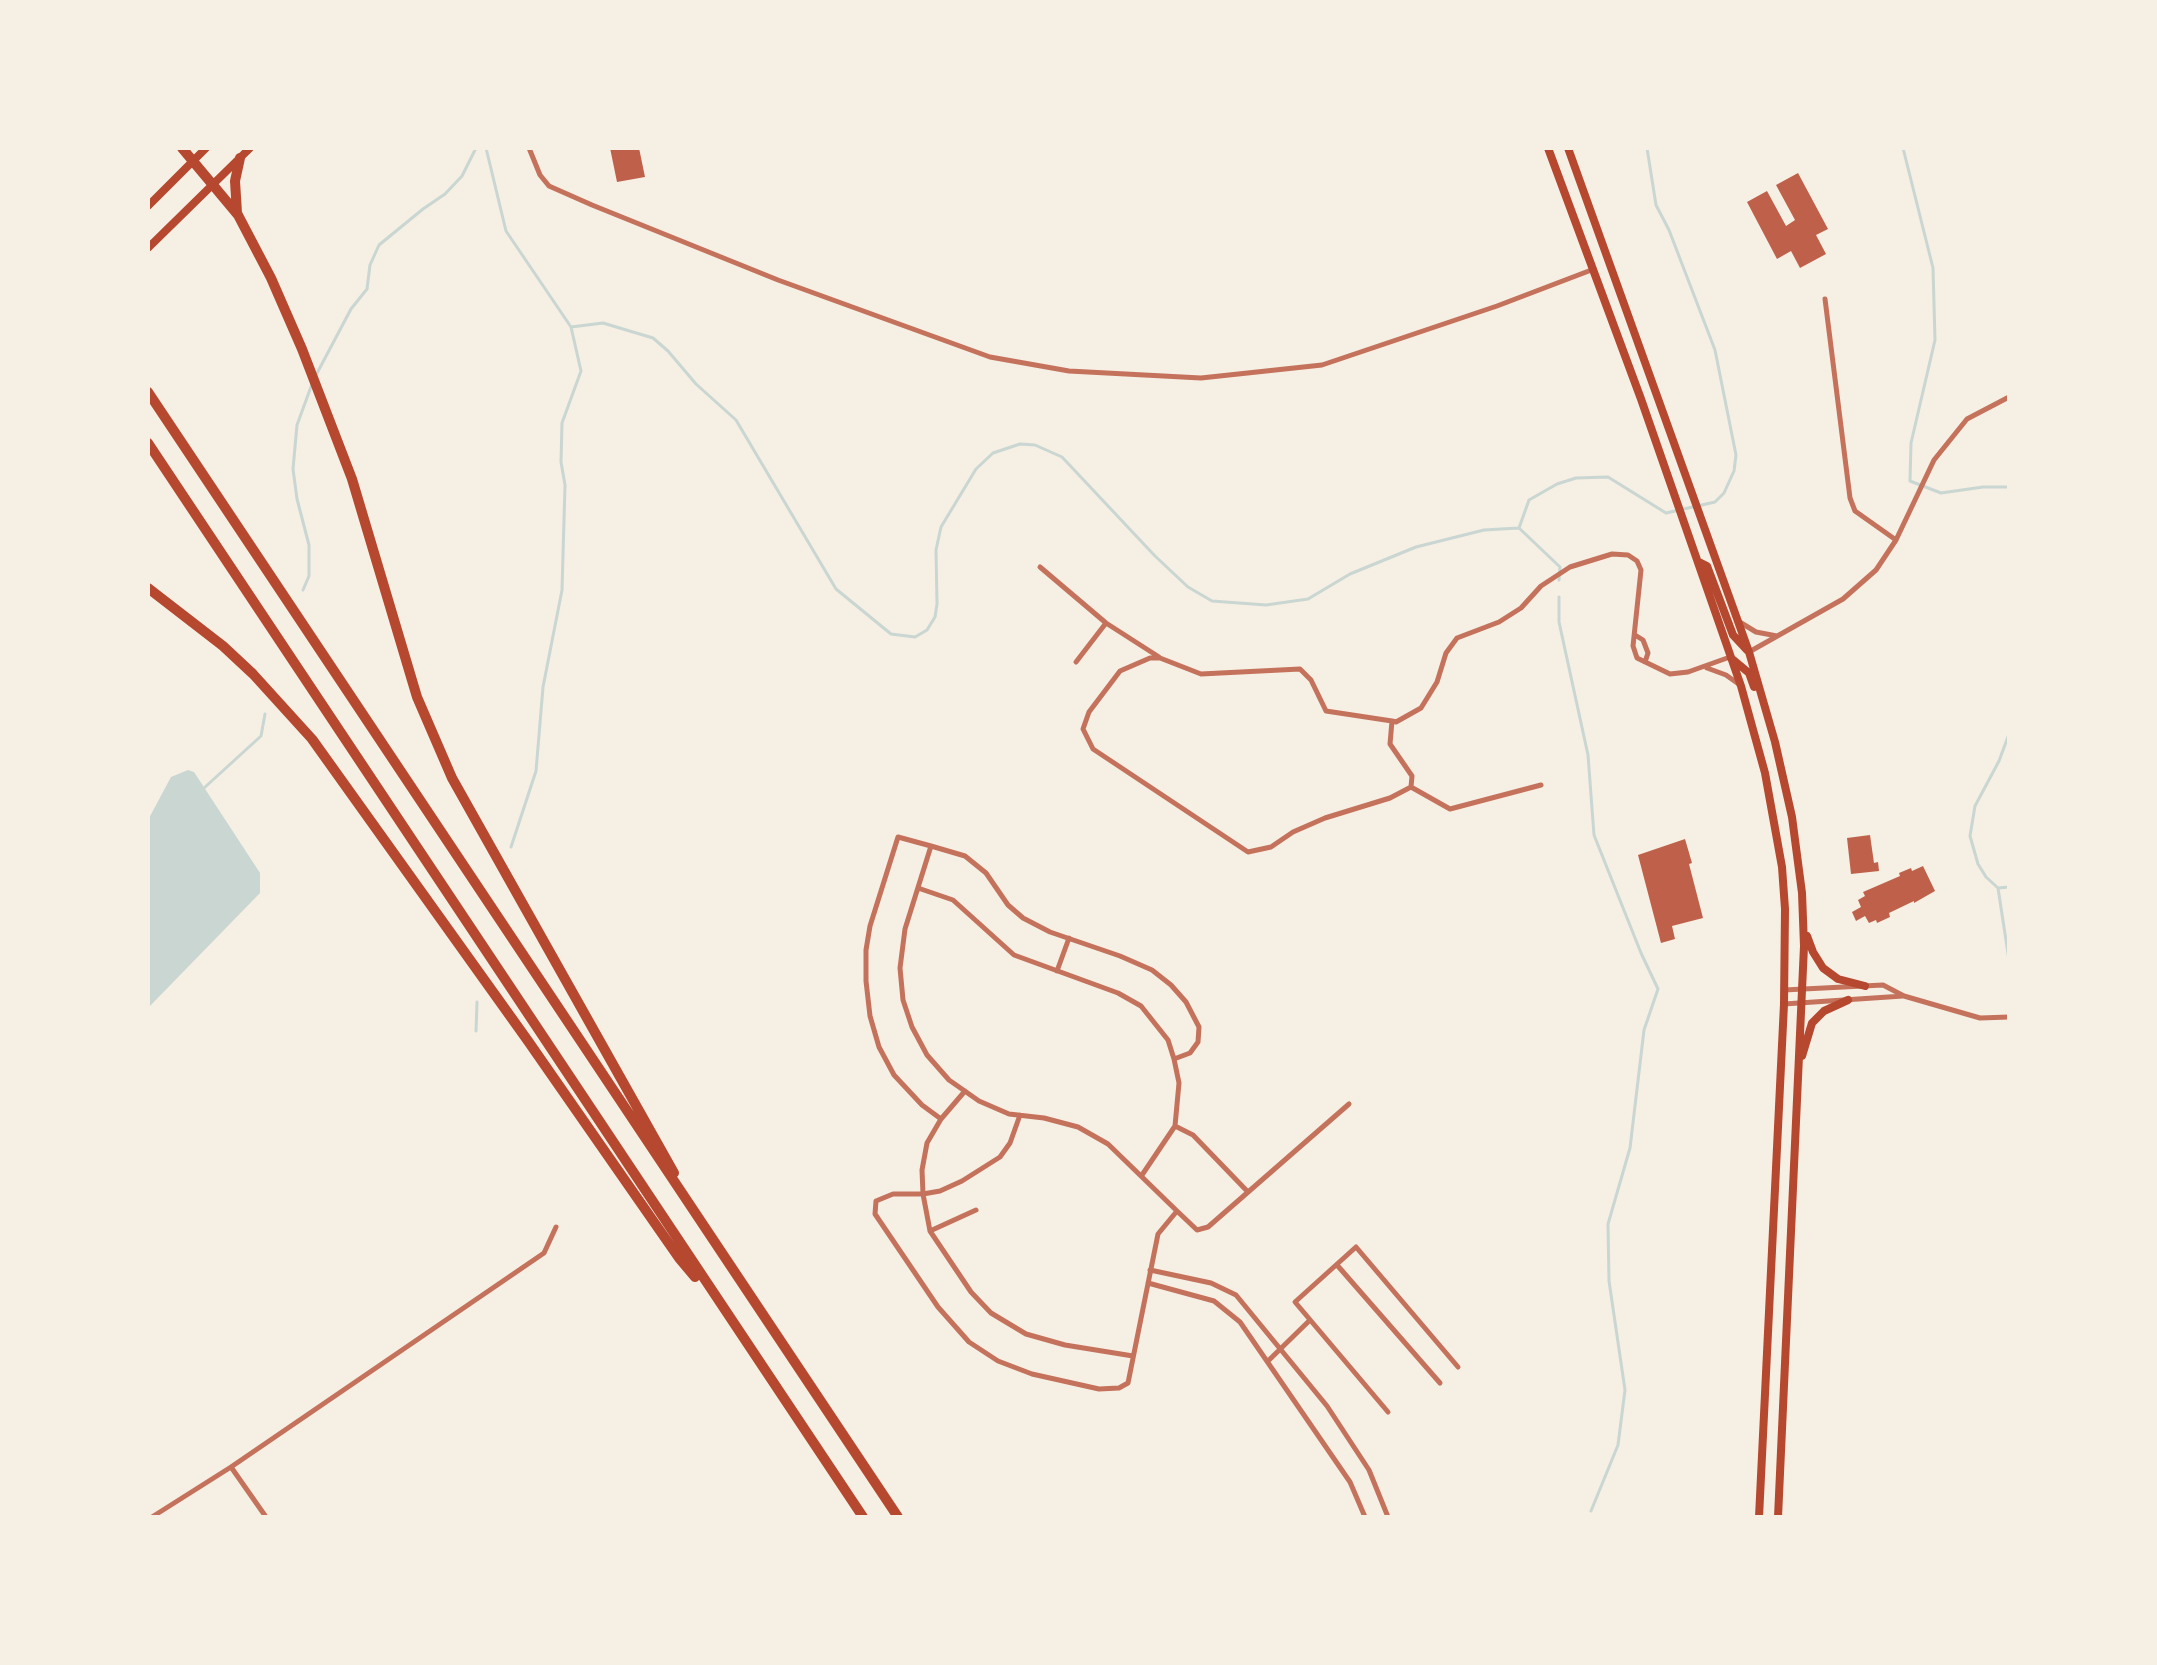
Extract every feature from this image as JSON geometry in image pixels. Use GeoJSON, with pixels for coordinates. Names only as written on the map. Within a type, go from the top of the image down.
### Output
{"type":"FeatureCollection","features":[{"type":"Feature","properties":{"kind":"highway"},"geometry":{"type":"LineString","coordinates":[[182,148],[238,215],[292,326],[333,426],[377,559],[417,697],[452,778],[662,1149],[693,1210]]}},
{"type":"Feature","properties":{"kind":"highway"},"geometry":{"type":"LineString","coordinates":[[238,215],[235,181],[240,158]]}},
{"type":"Feature","properties":{"kind":"highway"},"geometry":{"type":"LineString","coordinates":[[148,392],[898,1517]]}},
{"type":"Feature","properties":{"kind":"highway"},"geometry":{"type":"LineString","coordinates":[[148,443],[863,1517]]}},
{"type":"Feature","properties":{"kind":"highway"},"geometry":{"type":"LineString","coordinates":[[148,588],[243,665],[312,739],[679,1258],[713,1295]]}},
{"type":"Feature","properties":{"kind":"main road"},"geometry":{"type":"LineString","coordinates":[[148,206],[206,148]]}},
{"type":"Feature","properties":{"kind":"main road"},"geometry":{"type":"LineString","coordinates":[[148,248],[250,148]]}},
{"type":"Feature","properties":{"kind":"main road"},"geometry":{"type":"LineString","coordinates":[[1548,148],[1595,268],[1741,686],[1765,773],[1782,867],[1784,1004],[1759,1517]]}},
{"type":"Feature","properties":{"kind":"main road"},"geometry":{"type":"LineString","coordinates":[[1568,148],[1749,652],[1775,742],[1792,817],[1802,893],[1802,989],[1778,1517]]}},
{"type":"Feature","properties":{"kind":"main road"},"geometry":{"type":"LineString","coordinates":[[1699,562],[1707,566],[1733,635],[1749,652]]}},
{"type":"Feature","properties":{"kind":"main road"},"geometry":{"type":"LineString","coordinates":[[1730,657],[1749,673],[1775,742]]}},
{"type":"Feature","properties":{"kind":"main road"},"geometry":{"type":"LineString","coordinates":[[1803,925],[1823,968],[1838,979],[1865,986]]}},
{"type":"Feature","properties":{"kind":"main road"},"geometry":{"type":"LineString","coordinates":[[1799,1069],[1812,1023],[1824,1011],[1848,1000]]}},
{"type":"Feature","properties":{"kind":"street"},"geometry":{"type":"LineString","coordinates":[[529,148],[540,175],[549,186],[592,205],[778,280],[990,357],[1069,371],[1201,378],[1322,365],[1494,307],[1595,268]]}},
{"type":"Feature","properties":{"kind":"street"},"geometry":{"type":"LineString","coordinates":[[1825,299],[1850,498],[1855,511],[1896,540]]}},
{"type":"Feature","properties":{"kind":"street"},"geometry":{"type":"LineString","coordinates":[[1749,652],[1859,587],[1876,570],[1896,540],[1934,460],[1967,419],[2009,397]]}},
{"type":"Feature","properties":{"kind":"street"},"geometry":{"type":"LineString","coordinates":[[1040,567],[1106,623],[1160,658],[1201,674],[1300,669],[1311,680],[1326,711],[1394,722],[1421,708],[1437,682],[1446,653],[1457,638],[1499,622],[1521,608],[1541,586],[1570,567],[1597,557],[1628,555],[1637,561],[1641,570],[1633,646],[1637,658],[1670,674],[1706,668],[1730,657]]}},
{"type":"Feature","properties":{"kind":"street"},"geometry":{"type":"LineString","coordinates":[[1738,620],[1756,632],[1777,637]]}},
{"type":"Feature","properties":{"kind":"street"},"geometry":{"type":"LineString","coordinates":[[1076,662],[1106,623]]}},
{"type":"Feature","properties":{"kind":"street"},"geometry":{"type":"LineString","coordinates":[[1635,635],[1643,640],[1648,653],[1645,662]]}},
{"type":"Feature","properties":{"kind":"street"},"geometry":{"type":"LineString","coordinates":[[1160,658],[1135,662],[1120,671],[1089,712],[1083,729],[1093,749],[1248,852],[1271,847],[1304,827],[1390,798],[1411,787]]}},
{"type":"Feature","properties":{"kind":"street"},"geometry":{"type":"LineString","coordinates":[[1706,668],[1726,675],[1741,686]]}},
{"type":"Feature","properties":{"kind":"street"},"geometry":{"type":"LineString","coordinates":[[1394,722],[1390,744],[1412,776],[1411,787]]}},
{"type":"Feature","properties":{"kind":"street"},"geometry":{"type":"LineString","coordinates":[[1411,787],[1450,809],[1541,785]]}},
{"type":"Feature","properties":{"kind":"street"},"geometry":{"type":"LineString","coordinates":[[941,1119],[922,1105],[894,1075],[879,1047],[870,1016],[866,950],[870,926],[898,837],[965,856],[986,873],[1008,905],[1023,918],[1050,932],[1152,970],[1171,985],[1186,1002],[1199,1027],[1198,1042],[1190,1053],[1174,1059]]}},
{"type":"Feature","properties":{"kind":"street"},"geometry":{"type":"LineString","coordinates":[[931,846],[905,929],[900,968],[903,1000],[912,1027],[927,1055],[949,1080],[979,1101],[1009,1114],[1078,1127],[1108,1144],[1197,1230],[1208,1227],[1349,1104]]}},
{"type":"Feature","properties":{"kind":"street"},"geometry":{"type":"LineString","coordinates":[[918,888],[953,900],[1014,955],[1118,993],[1141,1006],[1168,1040],[1179,1083],[1175,1126],[1142,1175]]}},
{"type":"Feature","properties":{"kind":"street"},"geometry":{"type":"LineString","coordinates":[[1057,971],[1069,938]]}},
{"type":"Feature","properties":{"kind":"street"},"geometry":{"type":"LineString","coordinates":[[1783,990],[1883,985],[1904,996],[1980,1018],[2009,1017]]}},
{"type":"Feature","properties":{"kind":"street"},"geometry":{"type":"LineString","coordinates":[[1784,1004],[1904,996]]}},
{"type":"Feature","properties":{"kind":"street"},"geometry":{"type":"LineString","coordinates":[[965,1091],[941,1119],[927,1143],[922,1170],[930,1231],[971,1292],[991,1313],[1026,1334],[1065,1345],[1133,1356]]}},
{"type":"Feature","properties":{"kind":"street"},"geometry":{"type":"LineString","coordinates":[[1020,1115],[1010,1143],[1000,1157],[962,1181],[940,1191],[893,1194],[876,1201],[875,1214],[938,1307],[969,1342],[998,1361],[1032,1374],[1099,1389],[1119,1388],[1128,1383],[1158,1234],[1177,1211]]}},
{"type":"Feature","properties":{"kind":"street"},"geometry":{"type":"LineString","coordinates":[[1175,1126],[1193,1135],[1248,1192]]}},
{"type":"Feature","properties":{"kind":"street"},"geometry":{"type":"LineString","coordinates":[[930,1231],[976,1210]]}},
{"type":"Feature","properties":{"kind":"street"},"geometry":{"type":"LineString","coordinates":[[152,1517],[231,1467],[544,1253],[556,1227]]}},
{"type":"Feature","properties":{"kind":"street"},"geometry":{"type":"LineString","coordinates":[[1388,1412],[1295,1302],[1356,1247],[1458,1367]]}},
{"type":"Feature","properties":{"kind":"street"},"geometry":{"type":"LineString","coordinates":[[1337,1265],[1440,1383]]}},
{"type":"Feature","properties":{"kind":"street"},"geometry":{"type":"LineString","coordinates":[[1150,1270],[1211,1283],[1236,1295],[1327,1406],[1369,1470],[1388,1517]]}},
{"type":"Feature","properties":{"kind":"street"},"geometry":{"type":"LineString","coordinates":[[1148,1283],[1214,1301],[1240,1322],[1350,1482],[1365,1517]]}},
{"type":"Feature","properties":{"kind":"street"},"geometry":{"type":"LineString","coordinates":[[1268,1361],[1310,1320]]}},
{"type":"Feature","properties":{"kind":"street"},"geometry":{"type":"LineString","coordinates":[[231,1467],[266,1517]]}},
{"type":"Feature","properties":{"kind":"shaded area"},"geometry":{"type":"Polygon","coordinates":[[[188,770],[194,772],[260,873],[260,893],[148,1008],[148,820],[171,777],[188,770]]]}},
{"type":"Feature","properties":{"kind":"building"},"geometry":{"type":"Polygon","coordinates":[[[610,148],[639,148],[645,177],[617,182],[610,148]]]}},
{"type":"Feature","properties":{"kind":"building"},"geometry":{"type":"Polygon","coordinates":[[[1798,173],[1828,229],[1816,235],[1826,254],[1800,268],[1791,251],[1777,259],[1747,202],[1767,191],[1786,226],[1795,220],[1776,185],[1798,173]]]}},
{"type":"Feature","properties":{"kind":"building"},"geometry":{"type":"Polygon","coordinates":[[[1870,835],[1874,863],[1878,862],[1879,871],[1851,874],[1847,838],[1870,835]]]}},
{"type":"Feature","properties":{"kind":"building"},"geometry":{"type":"Polygon","coordinates":[[[1685,839],[1703,918],[1672,926],[1675,939],[1661,943],[1638,855],[1685,839]]]}},
{"type":"Feature","properties":{"kind":"building"},"geometry":{"type":"Polygon","coordinates":[[[1923,866],[1935,891],[1889,913],[1890,917],[1877,923],[1876,920],[1869,923],[1865,916],[1856,921],[1852,912],[1861,907],[1858,900],[1865,896],[1863,892],[1900,876],[1899,873],[1923,866]]]}},
{"type":"Feature","properties":{"kind":"waterway"},"geometry":{"type":"LineString","coordinates":[[315,377],[351,309],[367,289],[370,265],[379,245],[445,194],[462,176],[476,148]]}},
{"type":"Feature","properties":{"kind":"waterway"},"geometry":{"type":"LineString","coordinates":[[486,148],[506,231],[571,327],[581,371],[562,423],[561,462],[565,485],[562,590],[543,687],[536,771],[511,847]]}},
{"type":"Feature","properties":{"kind":"waterway"},"geometry":{"type":"LineString","coordinates":[[1519,528],[1529,500],[1557,484],[1576,478],[1608,477],[1666,513],[1715,502],[1724,493],[1734,471],[1736,455],[1715,350],[1669,230],[1656,205],[1647,148]]}},
{"type":"Feature","properties":{"kind":"waterway"},"geometry":{"type":"LineString","coordinates":[[1903,148],[1933,268],[1935,340],[1911,443],[1910,481],[1941,493],[2009,487]]}},
{"type":"Feature","properties":{"kind":"waterway"},"geometry":{"type":"LineString","coordinates":[[571,327],[603,323],[653,338],[668,351],[696,384],[736,420],[836,589],[891,634],[915,637],[927,630],[935,617],[937,604],[936,550],[941,527],[976,469],[993,453],[1020,444],[1035,445],[1062,457],[1155,556],[1188,587],[1212,601],[1266,605],[1308,599],[1350,574],[1416,547],[1484,530],[1519,528]]}},
{"type":"Feature","properties":{"kind":"waterway"},"geometry":{"type":"LineString","coordinates":[[303,590],[309,576],[309,545],[293,469],[297,425],[312,384]]}},
{"type":"Feature","properties":{"kind":"waterway"},"geometry":{"type":"LineString","coordinates":[[1519,528],[1560,567],[1559,580]]}},
{"type":"Feature","properties":{"kind":"waterway"},"geometry":{"type":"LineString","coordinates":[[1559,597],[1559,622],[1588,755],[1594,835],[1658,989],[1644,1030],[1630,1148],[1608,1224],[1609,1281],[1625,1390],[1618,1445],[1591,1511]]}},
{"type":"Feature","properties":{"kind":"waterway"},"geometry":{"type":"LineString","coordinates":[[204,788],[261,736],[265,714]]}},
{"type":"Feature","properties":{"kind":"waterway"},"geometry":{"type":"LineString","coordinates":[[2009,734],[1999,761],[1975,806],[1970,836],[1978,864],[1986,877],[1998,888],[2009,887]]}},
{"type":"Feature","properties":{"kind":"waterway"},"geometry":{"type":"LineString","coordinates":[[1998,888],[2009,960]]}},
{"type":"Feature","properties":{"kind":"waterway"},"geometry":{"type":"LineString","coordinates":[[476,1031],[477,1002]]}}]}
